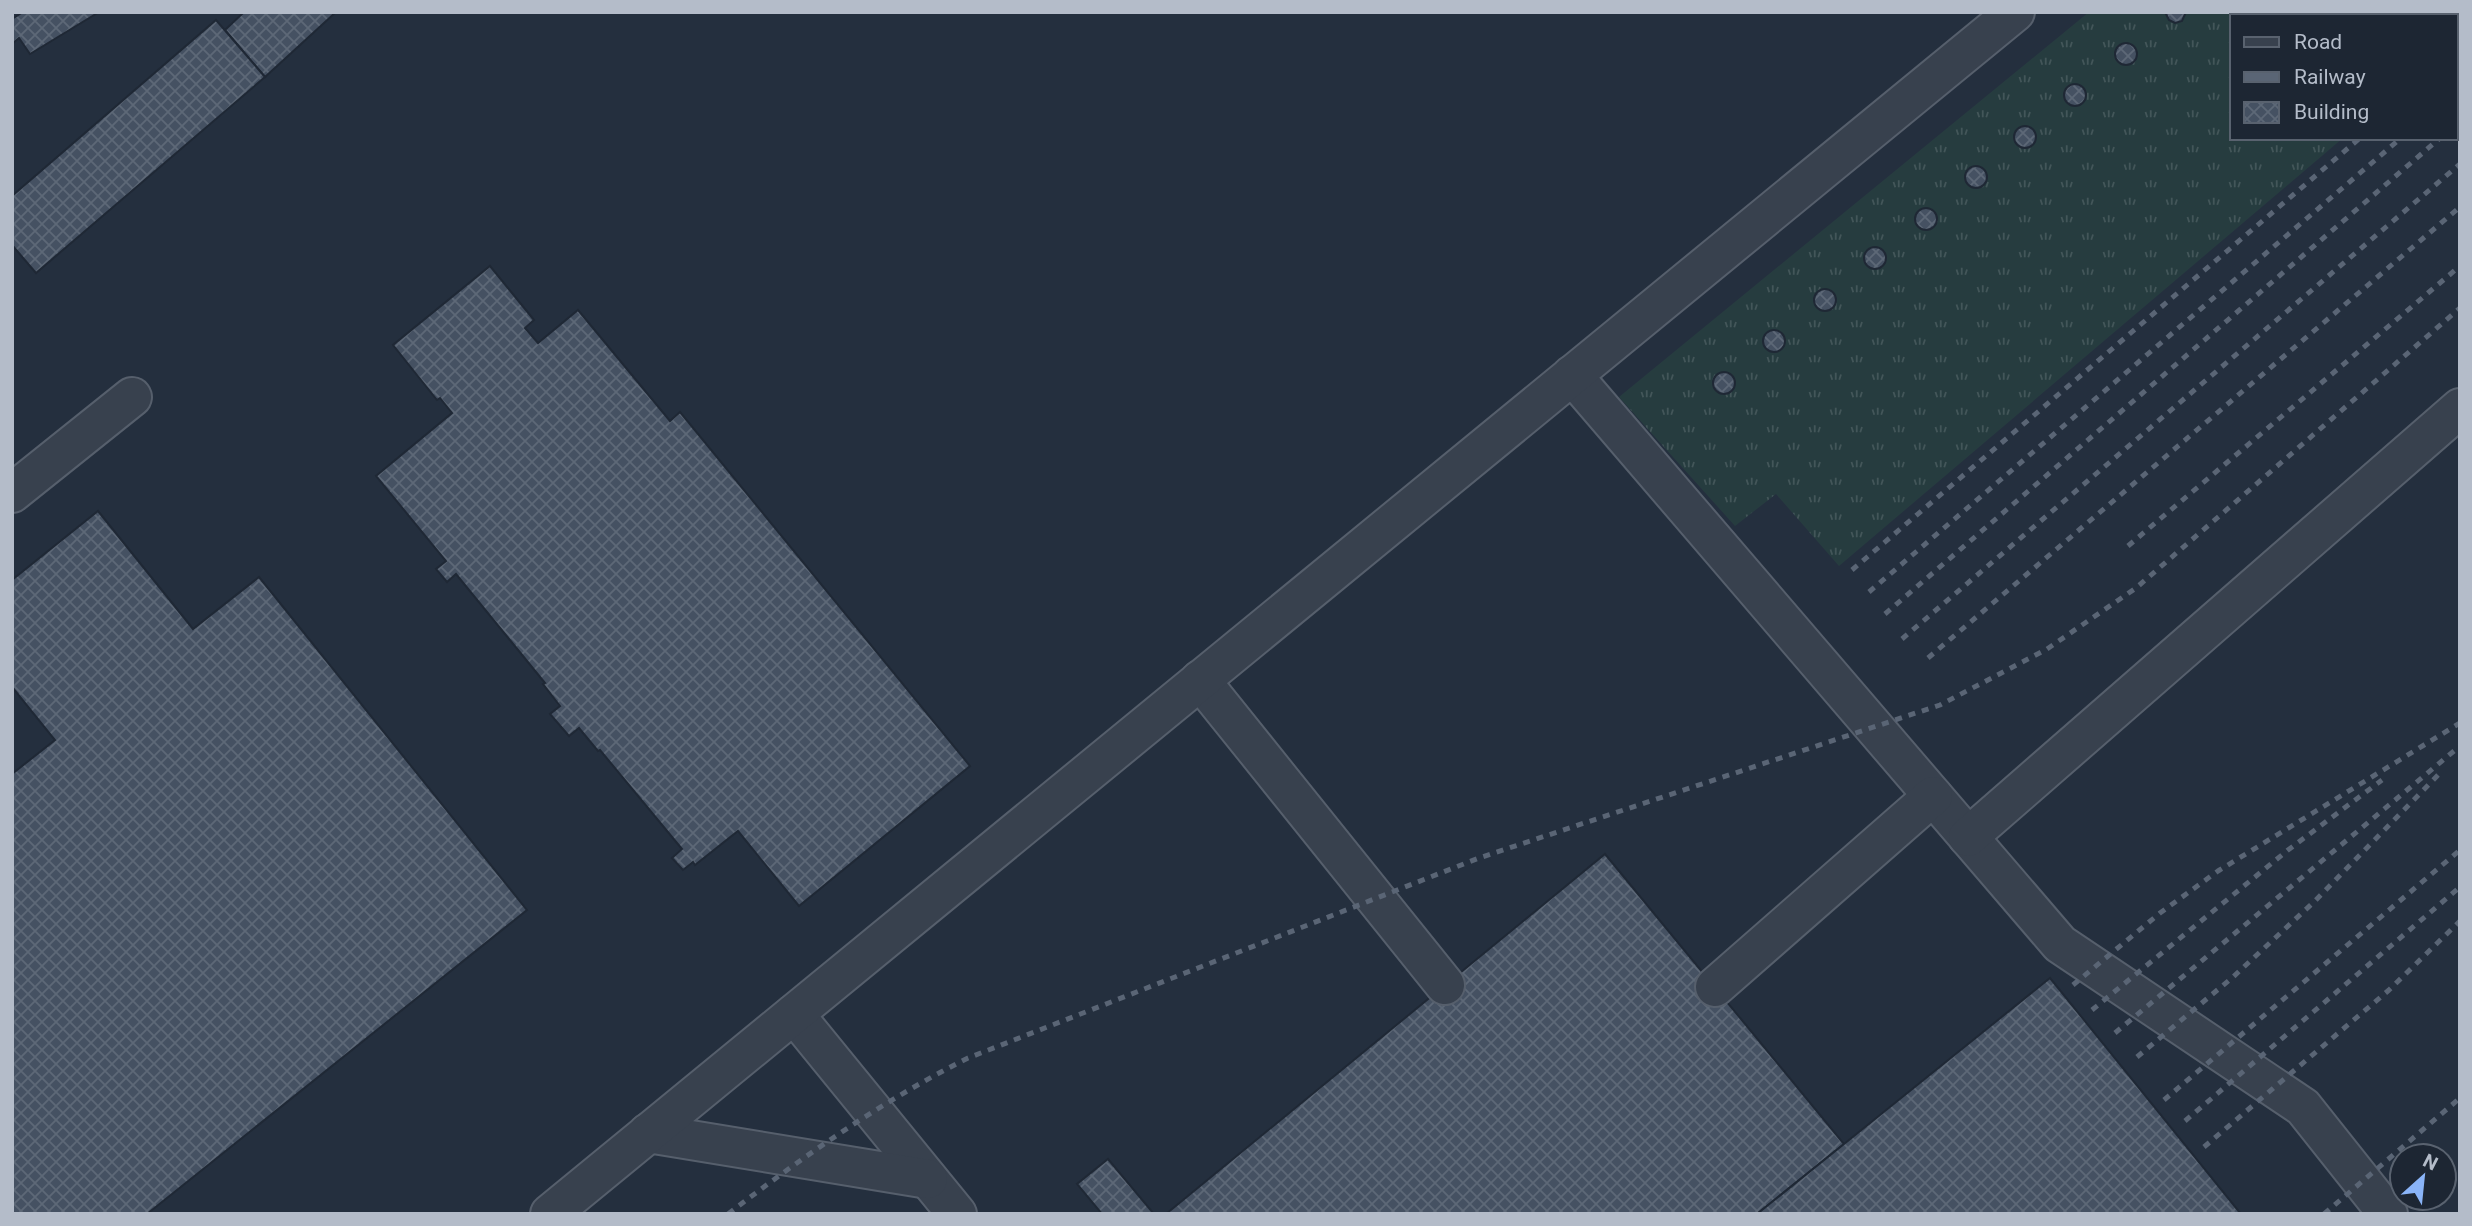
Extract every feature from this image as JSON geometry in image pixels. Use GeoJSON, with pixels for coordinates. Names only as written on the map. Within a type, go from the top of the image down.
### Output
{"type":"FeatureCollection","features":[{"type":"Feature","properties":{"kind":"lane"},"geometry":{"type":"LineString","coordinates":[[550,1214],[2015,12]]}},
{"type":"Feature","properties":{"kind":"lane"},"geometry":{"type":"LineString","coordinates":[[1572,375],[2060,944],[2303,1107],[2388,1214]]}},
{"type":"Feature","properties":{"kind":"lane"},"geometry":{"type":"LineString","coordinates":[[12,493],[132,397]]}},
{"type":"Feature","properties":{"kind":"lane"},"geometry":{"type":"LineString","coordinates":[[1968,837],[2460,408]]}},
{"type":"Feature","properties":{"kind":"lane"},"geometry":{"type":"LineString","coordinates":[[1200,680],[1445,985]]}},
{"type":"Feature","properties":{"kind":"lane"},"geometry":{"type":"LineString","coordinates":[[1715,987],[1933,796]]}},
{"type":"Feature","properties":{"kind":"lane"},"geometry":{"type":"LineString","coordinates":[[793,1014],[957,1214]]}},
{"type":"Feature","properties":{"kind":"lane"},"geometry":{"type":"LineString","coordinates":[[648,1133],[928,1179]]}},
{"type":"Feature","properties":{"kind":"green space"},"geometry":{"type":"Polygon","coordinates":[[[2089,12],[2460,12],[2458,40],[2458,14],[2230,14],[2230,140],[2341,140],[1839,566],[1776,494],[1735,526],[1619,397],[2089,12]]]}},
{"type":"Feature","properties":{"kind":"building"},"geometry":{"type":"Polygon","coordinates":[[[23,12],[99,12],[30,54],[19,38],[12,44],[12,19],[23,12]]]}},
{"type":"Feature","properties":{"kind":"building"},"geometry":{"type":"Polygon","coordinates":[[[244,12],[336,12],[265,77],[225,30],[244,12]]]}},
{"type":"Feature","properties":{"kind":"building"},"geometry":{"type":"Polygon","coordinates":[[[2165,12],[2186,12],[2182,21],[2175,23],[2169,20],[2165,12]]]}},
{"type":"Feature","properties":{"kind":"building"},"geometry":{"type":"Polygon","coordinates":[[[216,20],[265,77],[36,273],[12,245],[12,196],[216,20]]]}},
{"type":"Feature","properties":{"kind":"building"},"geometry":{"type":"Polygon","coordinates":[[[2126,43],[2136,50],[2137,54],[2130,64],[2126,65],[2116,58],[2115,54],[2122,44],[2126,43]]]}},
{"type":"Feature","properties":{"kind":"building"},"geometry":{"type":"Polygon","coordinates":[[[2075,84],[2083,87],[2086,95],[2083,103],[2075,106],[2067,103],[2064,95],[2067,87],[2075,84]]]}},
{"type":"Feature","properties":{"kind":"building"},"geometry":{"type":"Polygon","coordinates":[[[2025,126],[2035,133],[2036,137],[2029,147],[2025,148],[2015,141],[2014,137],[2021,127],[2025,126]]]}},
{"type":"Feature","properties":{"kind":"building"},"geometry":{"type":"Polygon","coordinates":[[[1976,166],[1986,173],[1987,177],[1980,187],[1976,188],[1966,181],[1965,177],[1972,167],[1976,166]]]}},
{"type":"Feature","properties":{"kind":"building"},"geometry":{"type":"Polygon","coordinates":[[[1926,208],[1936,215],[1937,219],[1930,229],[1926,230],[1916,223],[1915,219],[1922,209],[1926,208]]]}},
{"type":"Feature","properties":{"kind":"building"},"geometry":{"type":"Polygon","coordinates":[[[1875,247],[1885,254],[1886,258],[1879,268],[1875,269],[1865,262],[1864,258],[1871,248],[1875,247]]]}},
{"type":"Feature","properties":{"kind":"building"},"geometry":{"type":"Polygon","coordinates":[[[490,266],[534,320],[525,328],[538,343],[578,310],[670,421],[680,412],[970,766],[799,906],[738,831],[695,865],[693,862],[683,870],[672,858],[682,849],[579,728],[569,736],[550,714],[560,706],[543,684],[545,683],[456,574],[447,582],[436,569],[446,561],[376,476],[452,413],[440,398],[437,400],[393,345],[490,266]]]}},
{"type":"Feature","properties":{"kind":"building"},"geometry":{"type":"Polygon","coordinates":[[[1825,289],[1833,292],[1836,300],[1833,308],[1825,311],[1817,308],[1814,300],[1817,292],[1825,289]]]}},
{"type":"Feature","properties":{"kind":"building"},"geometry":{"type":"Polygon","coordinates":[[[1774,330],[1784,337],[1785,341],[1778,351],[1774,352],[1764,345],[1763,341],[1770,331],[1774,330]]]}},
{"type":"Feature","properties":{"kind":"building"},"geometry":{"type":"Polygon","coordinates":[[[1724,372],[1732,375],[1735,383],[1732,391],[1724,394],[1716,391],[1713,383],[1716,375],[1724,372]]]}},
{"type":"Feature","properties":{"kind":"building"},"geometry":{"type":"Polygon","coordinates":[[[98,511],[193,629],[259,577],[527,910],[147,1214],[12,1214],[12,774],[55,740],[12,687],[12,580],[98,511]]]}},
{"type":"Feature","properties":{"kind":"building"},"geometry":{"type":"Polygon","coordinates":[[[1605,854],[1844,1144],[1757,1214],[1166,1214],[1605,854]]]}},
{"type":"Feature","properties":{"kind":"building"},"geometry":{"type":"Polygon","coordinates":[[[2050,978],[2241,1214],[1757,1214],[1844,1144],[2050,978]]]}},
{"type":"Feature","properties":{"kind":"building"},"geometry":{"type":"Polygon","coordinates":[[[1108,1159],[1154,1214],[1102,1214],[1077,1184],[1108,1159]]]}},
{"type":"Feature","properties":{"kind":"railway"},"geometry":{"type":"LineString","coordinates":[[1852,570],[2358,140]]}},
{"type":"Feature","properties":{"kind":"railway"},"geometry":{"type":"LineString","coordinates":[[1869,592],[2399,140]]}},
{"type":"Feature","properties":{"kind":"railway"},"geometry":{"type":"LineString","coordinates":[[1885,614],[2438,140]]}},
{"type":"Feature","properties":{"kind":"railway"},"geometry":{"type":"LineString","coordinates":[[1902,639],[2460,164]]}},
{"type":"Feature","properties":{"kind":"railway"},"geometry":{"type":"LineString","coordinates":[[1928,658],[2460,207]]}},
{"type":"Feature","properties":{"kind":"railway"},"geometry":{"type":"LineString","coordinates":[[2128,546],[2460,266]]}},
{"type":"Feature","properties":{"kind":"railway"},"geometry":{"type":"LineString","coordinates":[[728,1214],[844,1130],[905,1092],[968,1058],[1479,858],[1940,705],[2047,649],[2136,588],[2460,308]]}},
{"type":"Feature","properties":{"kind":"railway"},"geometry":{"type":"LineString","coordinates":[[2073,985],[2160,913],[2218,871],[2460,723]]}},
{"type":"Feature","properties":{"kind":"railway"},"geometry":{"type":"LineString","coordinates":[[2115,1033],[2460,746]]}},
{"type":"Feature","properties":{"kind":"railway"},"geometry":{"type":"LineString","coordinates":[[2137,1057],[2233,977],[2315,901],[2438,775]]}},
{"type":"Feature","properties":{"kind":"railway"},"geometry":{"type":"LineString","coordinates":[[2092,1010],[2288,850],[2382,780]]}},
{"type":"Feature","properties":{"kind":"railway"},"geometry":{"type":"LineString","coordinates":[[2164,1100],[2460,850]]}},
{"type":"Feature","properties":{"kind":"railway"},"geometry":{"type":"LineString","coordinates":[[2185,1121],[2460,887]]}},
{"type":"Feature","properties":{"kind":"railway"},"geometry":{"type":"LineString","coordinates":[[2204,1147],[2389,990],[2460,921]]}},
{"type":"Feature","properties":{"kind":"railway"},"geometry":{"type":"LineString","coordinates":[[2324,1214],[2460,1098]]}}]}
